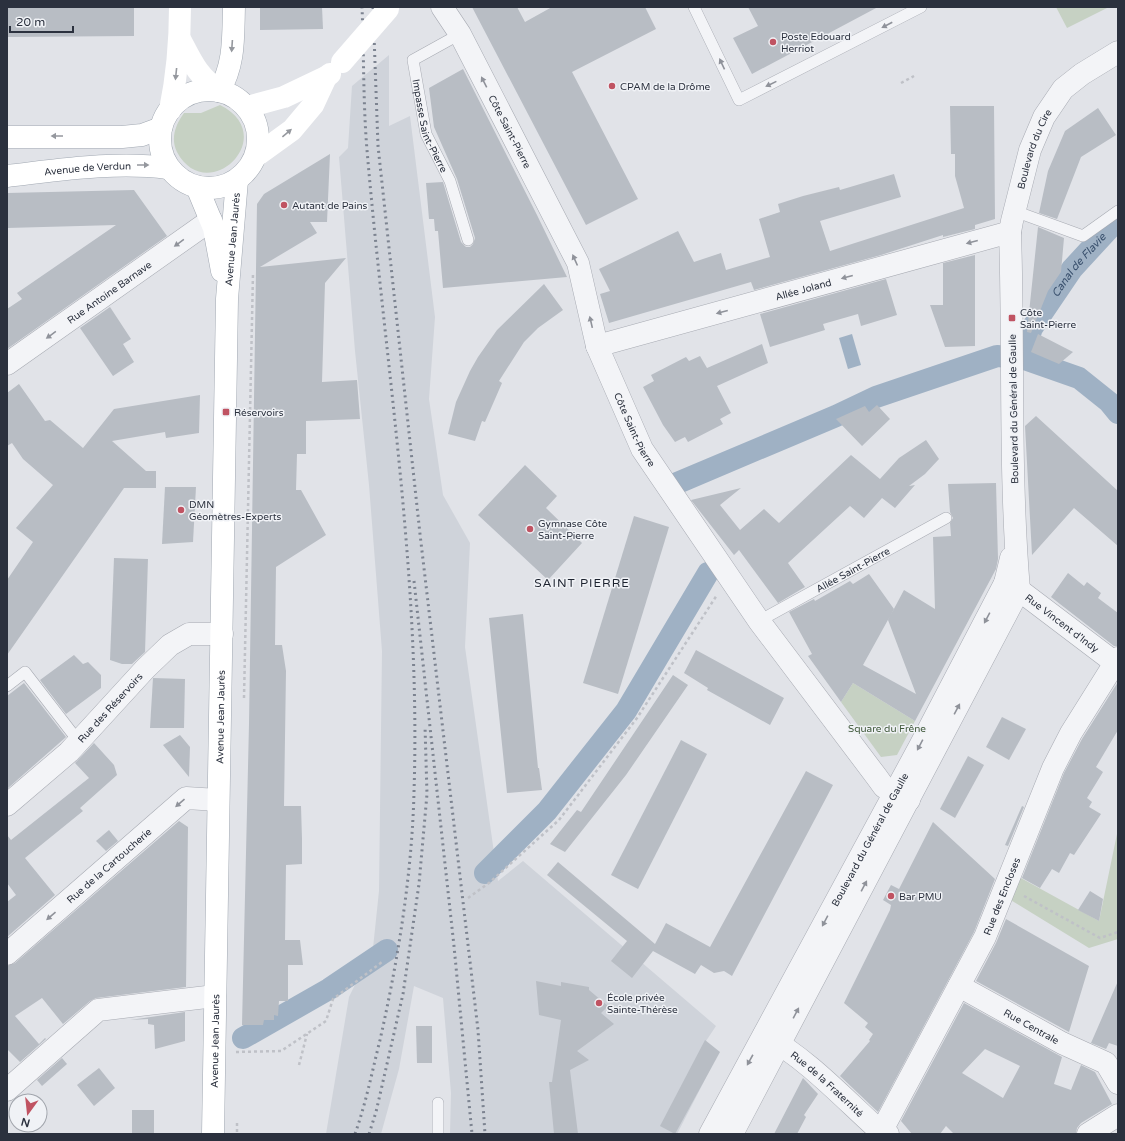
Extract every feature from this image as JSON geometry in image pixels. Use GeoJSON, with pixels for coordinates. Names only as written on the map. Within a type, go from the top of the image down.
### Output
{"type":"FeatureCollection","features":[{"type":"Feature","properties":{"kind":"main road"},"geometry":{"type":"LineString","coordinates":[[180,7],[180,39],[175,84],[160,142],[168,168],[181,180],[197,187],[216,188],[237,180],[250,166],[256,156],[258,130],[254,118],[246,107],[231,96],[219,91],[205,80],[195,69],[180,39]]}},
{"type":"Feature","properties":{"kind":"main road"},"geometry":{"type":"LineString","coordinates":[[219,91],[228,76],[231,60],[234,7]]}},
{"type":"Feature","properties":{"kind":"main road"},"geometry":{"type":"LineString","coordinates":[[246,107],[284,97],[326,77],[342,62],[390,7]]}},
{"type":"Feature","properties":{"kind":"main road"},"geometry":{"type":"LineString","coordinates":[[256,156],[274,145],[296,125],[313,105],[326,77]]}},
{"type":"Feature","properties":{"kind":"main road"},"geometry":{"type":"LineString","coordinates":[[7,137],[122,137],[142,135],[165,119],[180,100],[192,93],[205,90],[219,91]]}},
{"type":"Feature","properties":{"kind":"main road","name":"Avenue de Verdun"},"geometry":{"type":"LineString","coordinates":[[7,176],[116,165],[151,165],[168,168]]}},
{"type":"Feature","properties":{"kind":"main road","name":"Avenue Jean Jaurès"},"geometry":{"type":"LineString","coordinates":[[213,1134],[227,299],[237,180]]}},
{"type":"Feature","properties":{"kind":"main road","name":"Avenue Jean Jaurès"},"geometry":{"type":"LineString","coordinates":[[197,187],[211,220],[227,299]]}},
{"type":"Feature","properties":{"kind":"street","name":"Côte Saint-Pierre"},"geometry":{"type":"LineString","coordinates":[[441,8],[460,34],[578,263],[597,346],[642,449],[759,621],[884,787],[902,796]]}},
{"type":"Feature","properties":{"kind":"street","name":"Boulevard du Cire"},"geometry":{"type":"LineString","coordinates":[[1012,278],[1012,222],[1030,150],[1044,117],[1063,89],[1082,74],[1118,52]]}},
{"type":"Feature","properties":{"kind":"street","name":"Rue Antoine Barnave"},"geometry":{"type":"LineString","coordinates":[[7,364],[211,220]]}},
{"type":"Feature","properties":{"kind":"street","name":"Allée Joland"},"geometry":{"type":"LineString","coordinates":[[597,346],[1012,222]]}},
{"type":"Feature","properties":{"kind":"street","name":"Boulevard du Général de Gaulle"},"geometry":{"type":"LineString","coordinates":[[710,1134],[772,1039],[1012,586],[1015,539],[1012,278]]}},
{"type":"Feature","properties":{"kind":"street","name":"Rue Vincent d'Indy"},"geometry":{"type":"LineString","coordinates":[[1012,586],[1117,662]]}},
{"type":"Feature","properties":{"kind":"street","name":"Rue des Réservoirs"},"geometry":{"type":"LineString","coordinates":[[7,805],[79,742],[170,645],[189,634],[222,634]]}},
{"type":"Feature","properties":{"kind":"street","name":"Rue des Encloses"},"geometry":{"type":"LineString","coordinates":[[884,1133],[985,937],[1053,768],[1071,733],[1117,662]]}},
{"type":"Feature","properties":{"kind":"street","name":"Rue de la Cartoucherie"},"geometry":{"type":"LineString","coordinates":[[7,954],[186,798],[218,800]]}},
{"type":"Feature","properties":{"kind":"street","name":"Rue Centrale"},"geometry":{"type":"LineString","coordinates":[[959,986],[1062,1043],[1106,1063],[1118,1083]]}},
{"type":"Feature","properties":{"kind":"street"},"geometry":{"type":"LineString","coordinates":[[7,1090],[98,1010],[215,996]]}},
{"type":"Feature","properties":{"kind":"street","name":"Boulevard du Général de Gaulle"},"geometry":{"type":"LineString","coordinates":[[732,1134],[772,1039]]}},
{"type":"Feature","properties":{"kind":"street","name":"Rue de la Fraternité"},"geometry":{"type":"LineString","coordinates":[[772,1039],[801,1060],[884,1133]]}},
{"type":"Feature","properties":{"kind":"street"},"geometry":{"type":"LineString","coordinates":[[1088,1134],[1118,1115]]}},
{"type":"Feature","properties":{"kind":"lane"},"geometry":{"type":"LineString","coordinates":[[694,7],[738,100],[921,7]]}},
{"type":"Feature","properties":{"kind":"lane","name":"Impasse Saint-Pierre"},"geometry":{"type":"LineString","coordinates":[[460,34],[413,60],[426,134],[450,181],[468,240]]}},
{"type":"Feature","properties":{"kind":"lane"},"geometry":{"type":"LineString","coordinates":[[1012,222],[1083,236],[1118,211]]}},
{"type":"Feature","properties":{"kind":"lane","name":"Allée Saint-Pierre"},"geometry":{"type":"LineString","coordinates":[[759,621],[946,518]]}},
{"type":"Feature","properties":{"kind":"lane"},"geometry":{"type":"LineString","coordinates":[[7,686],[25,672],[79,742]]}},
{"type":"Feature","properties":{"kind":"lane"},"geometry":{"type":"LineString","coordinates":[[438,1103],[438,1134]]}},
{"type":"Feature","properties":{"kind":"path"},"geometry":{"type":"LineString","coordinates":[[901,83],[914,76]]}},
{"type":"Feature","properties":{"kind":"path"},"geometry":{"type":"LineString","coordinates":[[468,898],[489,883],[559,820],[637,718],[729,577]]}},
{"type":"Feature","properties":{"kind":"path"},"geometry":{"type":"LineString","coordinates":[[1006,886],[1100,938],[1118,932]]}},
{"type":"Feature","properties":{"kind":"path"},"geometry":{"type":"LineString","coordinates":[[214,1051],[281,1051],[326,1021],[333,999],[382,962]]}},
{"type":"Feature","properties":{"kind":"path"},"geometry":{"type":"LineString","coordinates":[[299,1065],[307,1033]]}},
{"type":"Feature","properties":{"kind":"shaded area"},"geometry":{"type":"Polygon","coordinates":[[[389,55],[389,126],[410,116],[435,317],[429,399],[443,495],[470,543],[465,647],[498,881],[523,861],[716,1026],[706,1041],[712,1066],[677,1134],[450,1134],[451,1093],[443,998],[414,986],[399,1069],[381,1134],[326,1134],[349,997],[373,948],[379,891],[382,651],[369,485],[355,351],[339,157],[348,148],[352,86],[389,55]]]}},
{"type":"Feature","properties":{"kind":"green space"},"geometry":{"type":"Polygon","coordinates":[[[1056,7],[1109,7],[1067,28],[1056,7]]]}},
{"type":"Feature","properties":{"kind":"green space"},"geometry":{"type":"Polygon","coordinates":[[[220,105],[237,118],[244,133],[242,148],[233,161],[220,170],[205,173],[190,167],[177,152],[174,142],[175,131],[184,113],[201,113],[220,105]]]}},
{"type":"Feature","properties":{"kind":"green space","name":"Square du Frêne"},"geometry":{"type":"Polygon","coordinates":[[[853,683],[915,721],[897,755],[881,757],[841,702],[853,683]]]}},
{"type":"Feature","properties":{"kind":"green space"},"geometry":{"type":"Polygon","coordinates":[[[1118,829],[1118,939],[1089,948],[1009,899],[1019,877],[1099,921],[1118,829]]]}},
{"type":"Feature","properties":{"kind":"water"},"geometry":{"type":"Polygon","coordinates":[[[852,334],[861,365],[848,369],[839,338],[852,334]]]}},
{"type":"Feature","properties":{"kind":"building"},"geometry":{"type":"Polygon","coordinates":[[[7,7],[134,7],[134,36],[7,37],[7,7]]]}},
{"type":"Feature","properties":{"kind":"building"},"geometry":{"type":"Polygon","coordinates":[[[260,7],[322,7],[323,29],[260,30],[260,7]]]}},
{"type":"Feature","properties":{"kind":"building"},"geometry":{"type":"Polygon","coordinates":[[[472,7],[517,7],[525,22],[552,7],[645,7],[656,29],[572,72],[638,199],[586,225],[472,7]]]}},
{"type":"Feature","properties":{"kind":"building","name":"Poste Edouard Herriot"},"geometry":{"type":"Polygon","coordinates":[[[748,7],[878,7],[752,74],[733,38],[758,26],[748,7]]]}},
{"type":"Feature","properties":{"kind":"building"},"geometry":{"type":"Polygon","coordinates":[[[463,69],[567,277],[443,288],[438,231],[435,231],[434,219],[429,219],[426,183],[443,182],[461,242],[466,247],[470,247],[475,238],[457,179],[434,127],[429,88],[463,69]]]}},
{"type":"Feature","properties":{"kind":"building"},"geometry":{"type":"Polygon","coordinates":[[[950,106],[994,106],[995,219],[975,225],[975,229],[943,237],[943,235],[881,255],[754,290],[751,282],[609,323],[600,294],[610,291],[599,269],[678,231],[694,262],[721,253],[726,270],[770,257],[759,219],[780,212],[778,204],[803,196],[839,187],[840,190],[894,174],[901,197],[820,221],[830,251],[964,208],[955,176],[955,154],[951,154],[950,106]]]}},
{"type":"Feature","properties":{"kind":"building"},"geometry":{"type":"Polygon","coordinates":[[[1098,108],[1116,135],[1081,157],[1057,219],[1039,213],[1048,171],[1065,131],[1098,108]]]}},
{"type":"Feature","properties":{"kind":"building"},"geometry":{"type":"Polygon","coordinates":[[[330,154],[327,222],[310,222],[317,233],[260,267],[346,258],[325,283],[322,382],[357,380],[360,419],[306,421],[306,454],[297,454],[296,490],[301,490],[326,535],[276,567],[275,645],[282,645],[286,671],[284,806],[301,806],[302,839],[302,864],[286,865],[285,940],[300,940],[303,965],[288,965],[288,1001],[279,1001],[278,1016],[274,1015],[274,1020],[264,1020],[263,1025],[242,1025],[249,724],[257,204],[264,194],[330,154]]]}},
{"type":"Feature","properties":{"kind":"building"},"geometry":{"type":"Polygon","coordinates":[[[134,190],[167,236],[7,349],[7,309],[22,299],[17,293],[116,225],[7,228],[7,193],[134,190]]]}},
{"type":"Feature","properties":{"kind":"building"},"geometry":{"type":"Polygon","coordinates":[[[1038,227],[1064,238],[1061,272],[1048,291],[1031,333],[1027,332],[1038,227]]]}},
{"type":"Feature","properties":{"kind":"building"},"geometry":{"type":"Polygon","coordinates":[[[975,255],[975,346],[945,347],[930,305],[943,305],[943,263],[975,255]]]}},
{"type":"Feature","properties":{"kind":"building"},"geometry":{"type":"Polygon","coordinates":[[[886,279],[897,315],[861,326],[858,314],[823,324],[825,330],[770,347],[760,314],[886,279]]]}},
{"type":"Feature","properties":{"kind":"building"},"geometry":{"type":"Polygon","coordinates":[[[544,284],[563,310],[538,328],[524,342],[499,381],[502,383],[485,422],[482,421],[475,441],[448,434],[456,402],[478,357],[497,330],[544,284]]]}},
{"type":"Feature","properties":{"kind":"building"},"geometry":{"type":"Polygon","coordinates":[[[110,307],[131,339],[123,344],[134,362],[113,376],[80,328],[110,307]]]}},
{"type":"Feature","properties":{"kind":"building"},"geometry":{"type":"Polygon","coordinates":[[[1038,334],[1073,352],[1059,364],[1031,352],[1038,334]]]}},
{"type":"Feature","properties":{"kind":"building"},"geometry":{"type":"Polygon","coordinates":[[[762,344],[768,363],[717,386],[731,413],[720,419],[723,424],[688,442],[685,437],[675,442],[663,425],[643,387],[654,381],[651,375],[686,357],[689,361],[700,356],[707,368],[762,344]]]}},
{"type":"Feature","properties":{"kind":"building"},"geometry":{"type":"Polygon","coordinates":[[[19,384],[45,421],[50,420],[83,448],[114,409],[200,395],[199,433],[166,438],[165,432],[112,441],[146,471],[156,471],[156,488],[124,488],[7,655],[7,580],[33,542],[16,528],[53,485],[23,459],[12,443],[7,446],[7,393],[19,384]]]}},
{"type":"Feature","properties":{"kind":"building"},"geometry":{"type":"Polygon","coordinates":[[[877,405],[890,419],[862,446],[836,419],[865,406],[869,412],[877,405]]]}},
{"type":"Feature","properties":{"kind":"building"},"geometry":{"type":"Polygon","coordinates":[[[1036,416],[1118,491],[1118,546],[1074,508],[1032,555],[1025,426],[1036,416]]]}},
{"type":"Feature","properties":{"kind":"building"},"geometry":{"type":"Polygon","coordinates":[[[926,440],[939,459],[925,474],[909,486],[915,485],[895,508],[882,498],[864,518],[850,506],[788,563],[805,587],[778,603],[739,550],[734,555],[691,500],[741,488],[720,505],[740,530],[764,509],[779,523],[851,455],[880,479],[899,458],[926,440]]]}},
{"type":"Feature","properties":{"kind":"building","name":"Gymnase Côte Saint-Pierre"},"geometry":{"type":"Polygon","coordinates":[[[525,465],[557,496],[546,508],[582,543],[548,580],[478,515],[525,465]]]}},
{"type":"Feature","properties":{"kind":"building"},"geometry":{"type":"Polygon","coordinates":[[[996,483],[998,559],[996,569],[915,721],[853,683],[841,702],[808,656],[812,654],[789,612],[814,599],[815,601],[850,581],[853,584],[869,574],[894,609],[904,590],[935,609],[933,537],[951,536],[950,523],[953,518],[950,512],[948,484],[996,483]],[[890,616],[863,665],[916,694],[888,620],[890,616]]]}},
{"type":"Feature","properties":{"kind":"building"},"geometry":{"type":"Polygon","coordinates":[[[165,487],[196,487],[193,542],[162,544],[165,487]]]}},
{"type":"Feature","properties":{"kind":"building"},"geometry":{"type":"Polygon","coordinates":[[[634,516],[669,527],[618,694],[583,683],[634,516]]]}},
{"type":"Feature","properties":{"kind":"building"},"geometry":{"type":"Polygon","coordinates":[[[114,558],[148,559],[145,652],[132,664],[122,664],[110,660],[114,558]]]}},
{"type":"Feature","properties":{"kind":"building"},"geometry":{"type":"Polygon","coordinates":[[[1068,573],[1084,586],[1087,582],[1101,593],[1098,598],[1118,613],[1118,646],[1114,646],[1051,597],[1068,573]]]}},
{"type":"Feature","properties":{"kind":"building"},"geometry":{"type":"Polygon","coordinates":[[[523,614],[538,768],[542,790],[507,793],[489,618],[523,614]]]}},
{"type":"Feature","properties":{"kind":"building"},"geometry":{"type":"Polygon","coordinates":[[[696,650],[784,698],[770,725],[707,690],[708,688],[684,673],[696,650]]]}},
{"type":"Feature","properties":{"kind":"building"},"geometry":{"type":"Polygon","coordinates":[[[74,655],[83,664],[88,662],[101,675],[101,688],[66,714],[40,680],[74,655]]]}},
{"type":"Feature","properties":{"kind":"building"},"geometry":{"type":"Polygon","coordinates":[[[673,675],[688,685],[626,775],[565,852],[550,844],[577,810],[581,812],[673,675]]]}},
{"type":"Feature","properties":{"kind":"building"},"geometry":{"type":"Polygon","coordinates":[[[153,678],[185,679],[184,728],[150,728],[153,678]]]}},
{"type":"Feature","properties":{"kind":"building"},"geometry":{"type":"Polygon","coordinates":[[[1118,682],[1118,730],[1096,767],[1103,772],[1087,798],[1092,802],[1089,807],[1101,814],[1074,855],[1070,853],[1059,873],[1052,869],[1040,888],[1022,878],[1064,773],[1082,739],[1118,682]]]}},
{"type":"Feature","properties":{"kind":"building"},"geometry":{"type":"Polygon","coordinates":[[[24,683],[66,737],[7,789],[7,696],[24,683]]]}},
{"type":"Feature","properties":{"kind":"building"},"geometry":{"type":"Polygon","coordinates":[[[1002,717],[1026,729],[1009,760],[986,747],[1002,717]]]}},
{"type":"Feature","properties":{"kind":"building"},"geometry":{"type":"Polygon","coordinates":[[[180,735],[190,747],[189,777],[163,745],[180,735]]]}},
{"type":"Feature","properties":{"kind":"building"},"geometry":{"type":"Polygon","coordinates":[[[681,740],[707,754],[638,889],[611,875],[681,740]]]}},
{"type":"Feature","properties":{"kind":"building"},"geometry":{"type":"Polygon","coordinates":[[[94,743],[114,765],[117,775],[80,808],[83,811],[25,858],[55,895],[7,937],[7,902],[16,895],[7,883],[7,835],[11,840],[89,778],[75,763],[94,743]]]}},
{"type":"Feature","properties":{"kind":"building"},"geometry":{"type":"Polygon","coordinates":[[[968,756],[984,765],[955,818],[940,809],[968,756]]]}},
{"type":"Feature","properties":{"kind":"building"},"geometry":{"type":"Polygon","coordinates":[[[806,771],[833,785],[732,976],[724,971],[714,973],[701,965],[695,974],[653,951],[632,978],[611,961],[627,941],[547,875],[558,862],[655,944],[666,923],[710,947],[806,771]]]}},
{"type":"Feature","properties":{"kind":"building"},"geometry":{"type":"Polygon","coordinates":[[[1022,806],[1024,807],[1008,846],[1005,845],[1022,806]]]}},
{"type":"Feature","properties":{"kind":"building"},"geometry":{"type":"Polygon","coordinates":[[[179,821],[188,827],[186,987],[96,998],[90,1001],[63,1024],[42,998],[15,1016],[39,1044],[45,1038],[46,1039],[20,1062],[7,1049],[7,966],[15,963],[179,821]]]}},
{"type":"Feature","properties":{"kind":"building"},"geometry":{"type":"Polygon","coordinates":[[[933,822],[995,879],[974,932],[878,1112],[840,1076],[870,1041],[869,1040],[873,1034],[865,1027],[868,1023],[844,1003],[890,910],[891,905],[883,900],[891,885],[899,889],[933,822]]]}},
{"type":"Feature","properties":{"kind":"building"},"geometry":{"type":"Polygon","coordinates":[[[109,830],[118,841],[106,851],[96,841],[109,830]]]}},
{"type":"Feature","properties":{"kind":"building"},"geometry":{"type":"Polygon","coordinates":[[[1090,891],[1103,899],[1099,921],[1078,910],[1090,891]]]}},
{"type":"Feature","properties":{"kind":"building"},"geometry":{"type":"Polygon","coordinates":[[[1006,919],[1089,966],[1069,1032],[976,981],[996,943],[1006,919]]]}},
{"type":"Feature","properties":{"kind":"building"},"geometry":{"type":"Polygon","coordinates":[[[536,981],[561,986],[561,982],[589,987],[589,990],[608,1006],[601,1013],[614,1024],[577,1051],[589,1060],[570,1070],[578,1134],[554,1134],[549,1082],[552,1082],[561,1020],[539,1015],[536,981]]]}},
{"type":"Feature","properties":{"kind":"building"},"geometry":{"type":"Polygon","coordinates":[[[1118,981],[1118,1046],[1109,1043],[1106,1049],[1091,1043],[1118,981]]]}},
{"type":"Feature","properties":{"kind":"building"},"geometry":{"type":"Polygon","coordinates":[[[964,1003],[1062,1057],[1054,1084],[1071,1090],[1081,1065],[1095,1072],[1112,1104],[1081,1123],[1077,1128],[1076,1134],[954,1134],[946,1126],[940,1134],[912,1134],[901,1121],[964,1003]],[[985,1049],[962,1073],[1003,1098],[1020,1066],[985,1049]]]}},
{"type":"Feature","properties":{"kind":"building"},"geometry":{"type":"Polygon","coordinates":[[[185,1012],[185,1041],[155,1049],[154,1025],[148,1024],[148,1019],[130,1020],[185,1012]]]}},
{"type":"Feature","properties":{"kind":"building"},"geometry":{"type":"Polygon","coordinates":[[[416,1026],[432,1026],[432,1063],[417,1063],[416,1026]]]}},
{"type":"Feature","properties":{"kind":"building"},"geometry":{"type":"Polygon","coordinates":[[[705,1040],[720,1052],[675,1134],[660,1126],[705,1040]]]}},
{"type":"Feature","properties":{"kind":"building"},"geometry":{"type":"Polygon","coordinates":[[[62,1058],[67,1064],[42,1086],[37,1080],[62,1058]]]}},
{"type":"Feature","properties":{"kind":"building"},"geometry":{"type":"Polygon","coordinates":[[[99,1068],[115,1088],[94,1106],[77,1085],[99,1068]]]}},
{"type":"Feature","properties":{"kind":"building"},"geometry":{"type":"Polygon","coordinates":[[[803,1078],[818,1094],[804,1115],[806,1117],[797,1134],[774,1134],[803,1078]]]}},
{"type":"Feature","properties":{"kind":"building"},"geometry":{"type":"Polygon","coordinates":[[[132,1110],[154,1110],[154,1134],[132,1134],[132,1110]]]}},
{"type":"Feature","properties":{"kind":"waterway","name":"Canal de Flavie"},"geometry":{"type":"LineString","coordinates":[[1022,358],[1032,328],[1072,269],[1118,219]]}},
{"type":"Feature","properties":{"kind":"waterway"},"geometry":{"type":"LineString","coordinates":[[675,484],[836,416],[876,397],[997,356],[1022,358],[1079,378],[1109,402],[1118,413]]}},
{"type":"Feature","properties":{"kind":"waterway"},"geometry":{"type":"LineString","coordinates":[[485,873],[547,811],[626,711],[708,573]]}},
{"type":"Feature","properties":{"kind":"waterway"},"geometry":{"type":"LineString","coordinates":[[243,1038],[329,989],[387,950]]}},
{"type":"Feature","properties":{"kind":"railway"},"geometry":{"type":"LineString","coordinates":[[355,1134],[366,1099],[380,1040],[393,979],[403,917],[413,823],[415,711],[407,551],[367,150],[362,7]]}},
{"type":"Feature","properties":{"kind":"railway"},"geometry":{"type":"LineString","coordinates":[[373,7],[378,146],[420,534],[478,1030],[485,1134]]}},
{"type":"Feature","properties":{"kind":"railway"},"geometry":{"type":"LineString","coordinates":[[414,581],[454,946],[472,1134]]}},
{"type":"Feature","properties":{"kind":"railway"},"geometry":{"type":"LineString","coordinates":[[369,1134],[376,1112],[403,994],[419,884],[427,794],[425,726]]}},
{"type":"Feature","properties":{"kind":"place","name":"Poste Edouard Herriot"},"geometry":{"type":"Point","coordinates":[773,42]}},
{"type":"Feature","properties":{"kind":"place","name":"CPAM de la Drôme"},"geometry":{"type":"Point","coordinates":[612,86]}},
{"type":"Feature","properties":{"kind":"place","name":"Autant de Pains"},"geometry":{"type":"Point","coordinates":[284,205]}},
{"type":"Feature","properties":{"kind":"place","name":"Côte Saint-Pierre"},"geometry":{"type":"Point","coordinates":[1012,318]}},
{"type":"Feature","properties":{"kind":"place","name":"Réservoirs"},"geometry":{"type":"Point","coordinates":[226,412]}},
{"type":"Feature","properties":{"kind":"place","name":"DMN Géomètres-Experts"},"geometry":{"type":"Point","coordinates":[181,510]}},
{"type":"Feature","properties":{"kind":"place","name":"Gymnase Côte Saint-Pierre"},"geometry":{"type":"Point","coordinates":[530,529]}},
{"type":"Feature","properties":{"kind":"place","name":"Bar PMU"},"geometry":{"type":"Point","coordinates":[891,896]}},
{"type":"Feature","properties":{"kind":"place","name":"École privée Sainte-Thérèse"},"geometry":{"type":"Point","coordinates":[599,1003]}},
{"type":"Feature","properties":{"kind":"district","name":"SAINT PIERRE"},"geometry":{"type":"Point","coordinates":[582,583]}}]}
